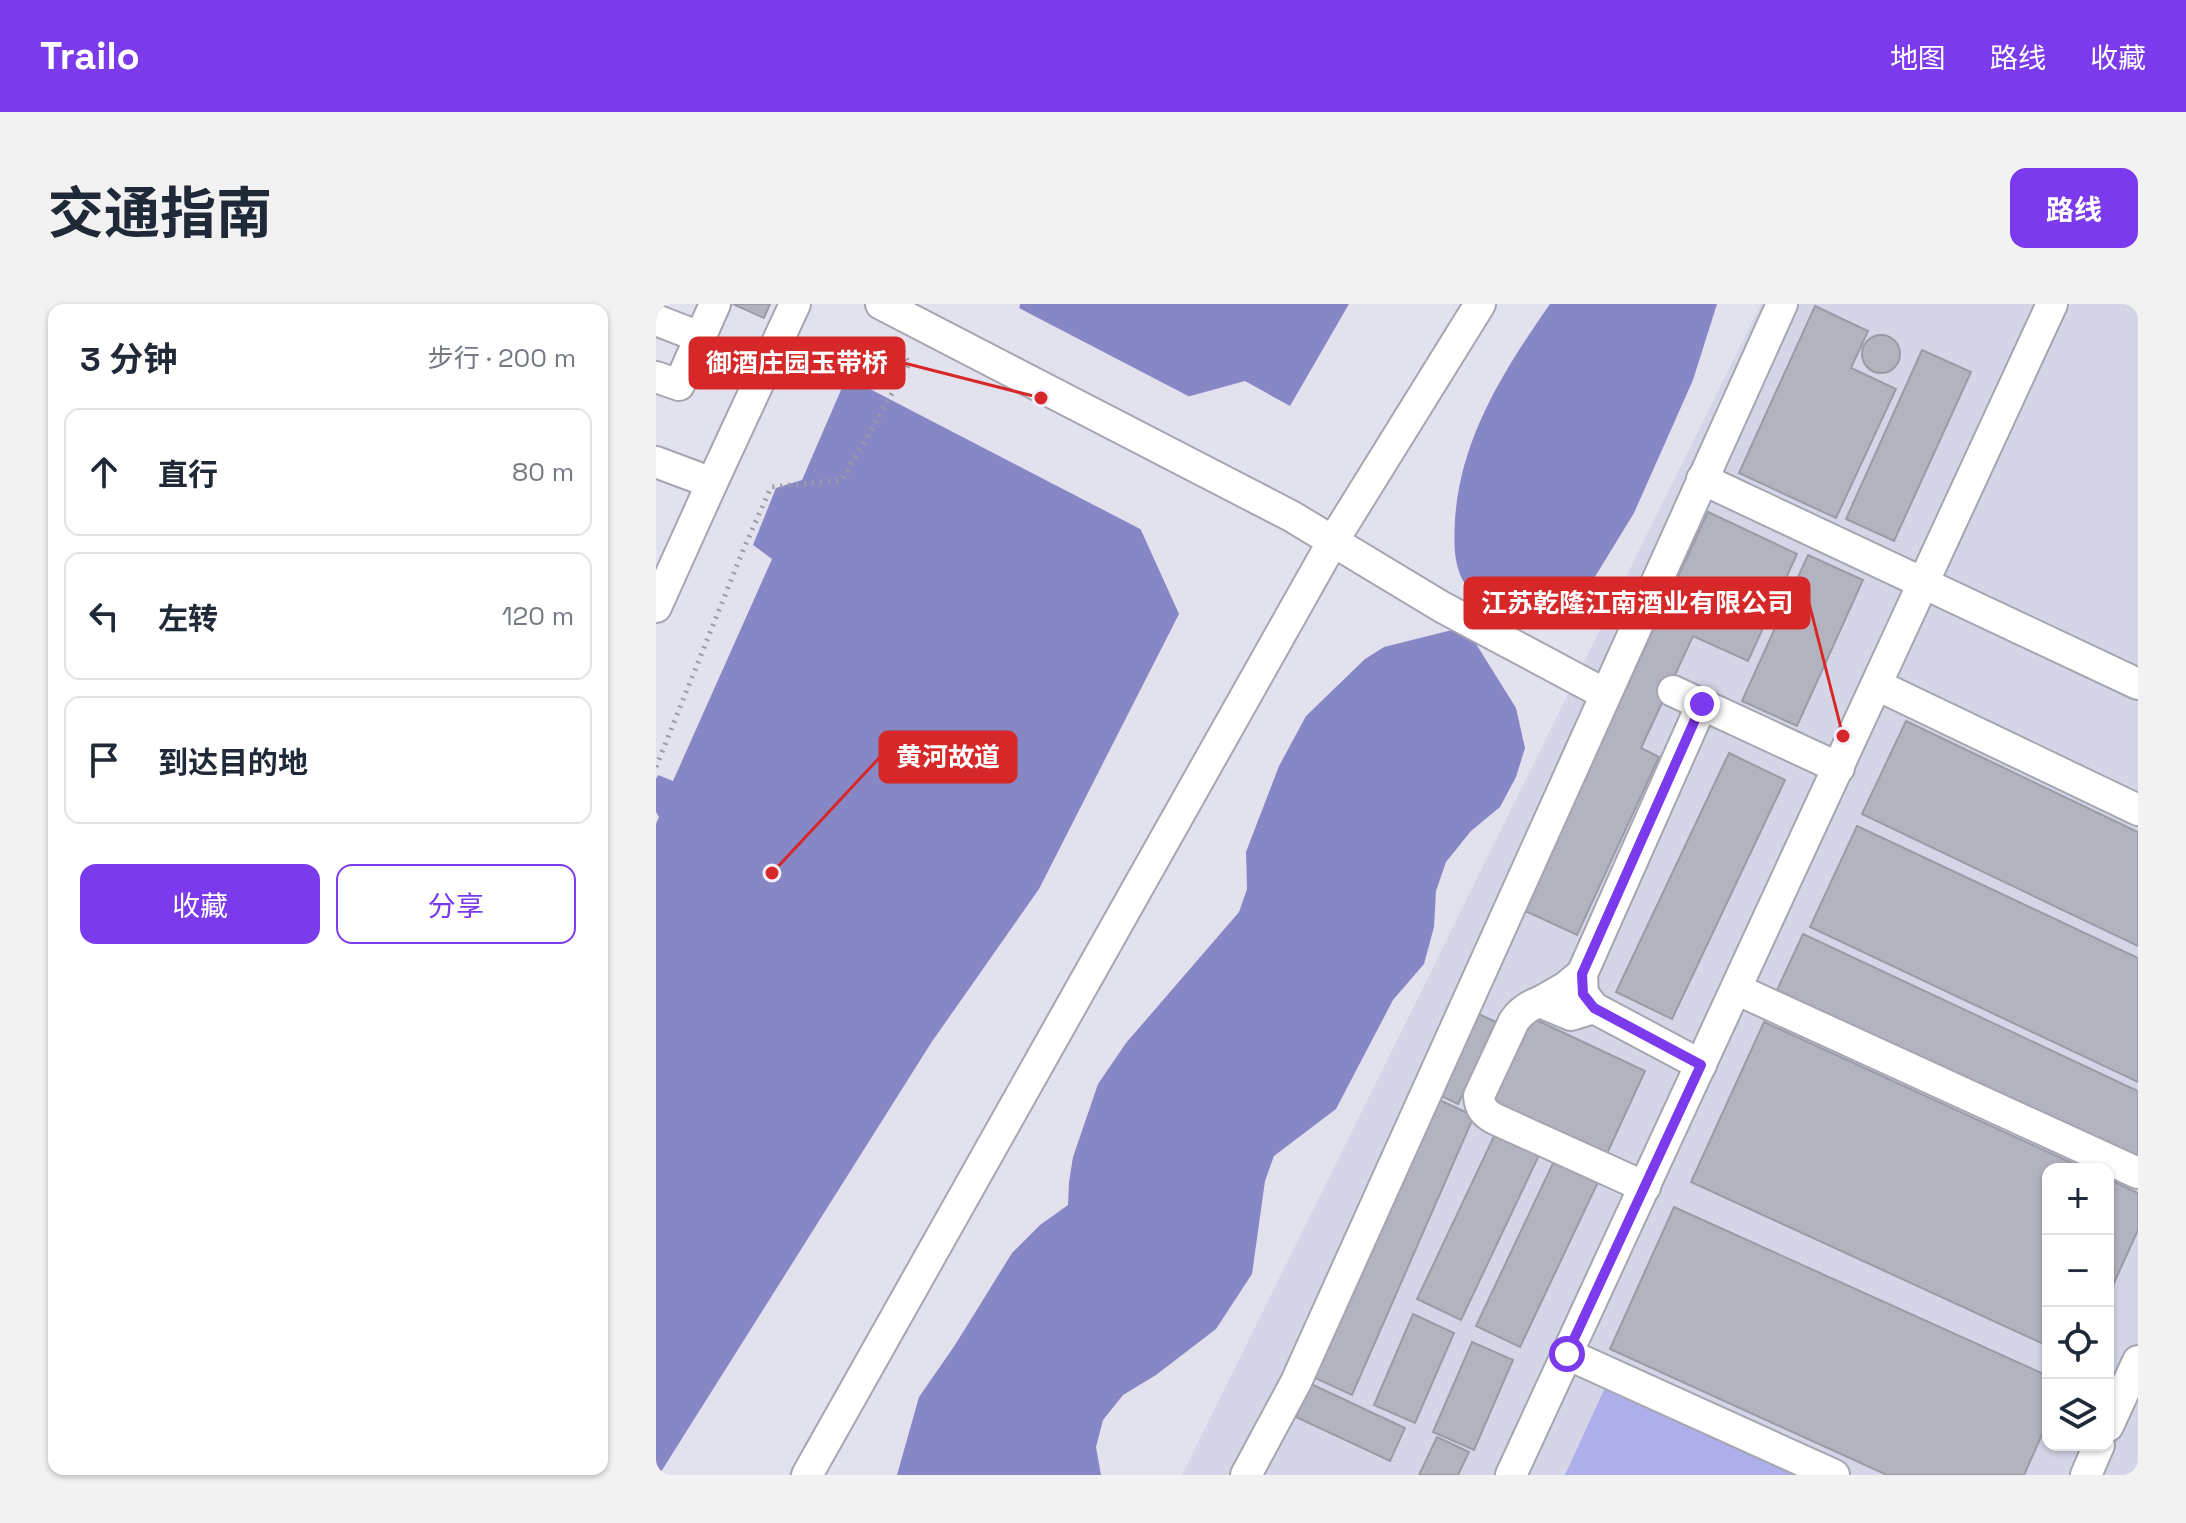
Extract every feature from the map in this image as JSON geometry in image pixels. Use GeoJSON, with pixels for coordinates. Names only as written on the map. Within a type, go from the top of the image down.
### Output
{"type":"FeatureCollection","features":[{"type":"Feature","properties":{"kind":"lane"},"geometry":{"type":"LineString","coordinates":[[656,377],[679,385],[715,304]]}},
{"type":"Feature","properties":{"kind":"lane"},"geometry":{"type":"LineString","coordinates":[[656,607],[795,304]]}},
{"type":"Feature","properties":{"kind":"lane"},"geometry":{"type":"LineString","coordinates":[[882,304],[1291,516],[1442,607],[1605,694]]}},
{"type":"Feature","properties":{"kind":"lane"},"geometry":{"type":"LineString","coordinates":[[807,1475],[1333,541],[1480,304]]}},
{"type":"Feature","properties":{"kind":"lane"},"geometry":{"type":"LineString","coordinates":[[1246,1475],[1296,1382],[1782,304]]}},
{"type":"Feature","properties":{"kind":"lane"},"geometry":{"type":"LineString","coordinates":[[1511,1475],[2052,304]]}},
{"type":"Feature","properties":{"kind":"lane"},"geometry":{"type":"LineString","coordinates":[[656,320],[700,337]]}},
{"type":"Feature","properties":{"kind":"lane"},"geometry":{"type":"LineString","coordinates":[[656,462],[712,483]]}},
{"type":"Feature","properties":{"kind":"lane"},"geometry":{"type":"LineString","coordinates":[[1702,479],[2138,684]]}},
{"type":"Feature","properties":{"kind":"lane"},"geometry":{"type":"LineString","coordinates":[[1877,685],[2138,810]]}},
{"type":"Feature","properties":{"kind":"lane"},"geometry":{"type":"LineString","coordinates":[[1673,691],[1839,768]]}},
{"type":"Feature","properties":{"kind":"lane"},"geometry":{"type":"LineString","coordinates":[[1701,1065],[1594,1008],[1583,994],[1582,974],[1702,704]]}},
{"type":"Feature","properties":{"kind":"lane"},"geometry":{"type":"LineString","coordinates":[[1582,974],[1566,987],[1528,1006],[1514,1021],[1479,1096],[1480,1106],[1495,1119],[1645,1187]]}},
{"type":"Feature","properties":{"kind":"lane"},"geometry":{"type":"LineString","coordinates":[[1736,989],[2138,1173]]}},
{"type":"Feature","properties":{"kind":"lane"},"geometry":{"type":"LineString","coordinates":[[1540,1002],[1571,1015],[1594,1008]]}},
{"type":"Feature","properties":{"kind":"lane"},"geometry":{"type":"LineString","coordinates":[[1567,1354],[1834,1475]]}},
{"type":"Feature","properties":{"kind":"lane"},"geometry":{"type":"LineString","coordinates":[[2114,1413],[2138,1361]]}},
{"type":"Feature","properties":{"kind":"lane"},"geometry":{"type":"LineString","coordinates":[[2086,1475],[2096,1451]]}},
{"type":"Feature","properties":{"kind":"path"},"geometry":{"type":"LineString","coordinates":[[657,764],[771,487],[842,480],[909,364],[882,304]]}},
{"type":"Feature","properties":{"kind":"shaded area"},"geometry":{"type":"Polygon","coordinates":[[[1020,304],[1349,304],[1290,406],[1245,381],[1165,403],[1131,508],[1179,614],[1039,889],[931,1043],[659,1475],[656,1475],[656,824],[659,817],[656,812],[656,779],[658,775],[673,781],[772,559],[753,545],[776,488],[802,480],[860,346],[940,385],[970,387],[1015,337],[1020,304]]]}},
{"type":"Feature","properties":{"kind":"shaded area"},"geometry":{"type":"Polygon","coordinates":[[[1550,304],[1717,304],[1693,380],[1634,513],[1593,580],[1538,610],[1487,610],[1473,639],[1516,708],[1525,748],[1516,777],[1500,807],[1471,831],[1446,862],[1436,891],[1434,927],[1424,964],[1393,1000],[1336,1109],[1274,1156],[1265,1181],[1252,1274],[1216,1329],[1156,1375],[1123,1395],[1103,1420],[1096,1447],[1101,1475],[897,1475],[919,1397],[1012,1253],[1040,1225],[1068,1205],[1073,1157],[1098,1084],[1126,1043],[1239,912],[1247,889],[1246,852],[1279,766],[1306,716],[1365,659],[1384,647],[1460,628],[1477,599],[1462,579],[1455,550],[1455,519],[1466,460],[1501,379],[1550,304]]]}},
{"type":"Feature","properties":{"kind":"shaded area"},"geometry":{"type":"Polygon","coordinates":[[[1761,304],[2138,304],[2138,1475],[1182,1475],[1761,304]]]}},
{"type":"Feature","properties":{"kind":"shaded area"},"geometry":{"type":"Polygon","coordinates":[[[1609,1379],[1817,1475],[1565,1475],[1609,1379]]]}},
{"type":"Feature","properties":{"kind":"pier"},"geometry":{"type":"Polygon","coordinates":[[[1017,307],[1194,399],[1168,406],[1135,508],[1146,532],[843,375],[859,342],[941,381],[969,383],[989,368],[1012,336],[1017,307]]]}},
{"type":"Feature","properties":{"kind":"building"},"geometry":{"type":"Polygon","coordinates":[[[733,304],[770,304],[764,318],[733,304]]]}},
{"type":"Feature","properties":{"kind":"building"},"geometry":{"type":"Polygon","coordinates":[[[1815,306],[1868,331],[1851,368],[1896,389],[1836,518],[1739,473],[1815,306]]]}},
{"type":"Feature","properties":{"kind":"building"},"geometry":{"type":"Polygon","coordinates":[[[1881,335],[1895,340],[1900,354],[1895,368],[1881,373],[1867,368],[1862,354],[1867,340],[1881,335]]]}},
{"type":"Feature","properties":{"kind":"building"},"geometry":{"type":"Polygon","coordinates":[[[1922,350],[1971,372],[1894,541],[1846,519],[1922,350]]]}},
{"type":"Feature","properties":{"kind":"building"},"geometry":{"type":"Polygon","coordinates":[[[1708,512],[1797,554],[1748,661],[1693,636],[1641,748],[1659,757],[1577,935],[1523,910],[1708,512]]]}},
{"type":"Feature","properties":{"kind":"building"},"geometry":{"type":"Polygon","coordinates":[[[1808,555],[1863,580],[1797,726],[1742,701],[1808,555]]]}},
{"type":"Feature","properties":{"kind":"building"},"geometry":{"type":"Polygon","coordinates":[[[1906,721],[2138,832],[2138,946],[1862,814],[1906,721]]]}},
{"type":"Feature","properties":{"kind":"building"},"geometry":{"type":"Polygon","coordinates":[[[1729,753],[1785,780],[1672,1019],[1616,992],[1729,753]]]}},
{"type":"Feature","properties":{"kind":"building"},"geometry":{"type":"Polygon","coordinates":[[[1857,826],[2138,958],[2138,1082],[1810,927],[1857,826]]]}},
{"type":"Feature","properties":{"kind":"building"},"geometry":{"type":"Polygon","coordinates":[[[1803,934],[2138,1091],[2138,1159],[1777,990],[1803,934]]]}},
{"type":"Feature","properties":{"kind":"building"},"geometry":{"type":"Polygon","coordinates":[[[1472,1011],[1496,1022],[1458,1104],[1435,1093],[1472,1011]]]}},
{"type":"Feature","properties":{"kind":"building"},"geometry":{"type":"Polygon","coordinates":[[[1530,1017],[1645,1071],[1605,1158],[1490,1105],[1530,1017]]]}},
{"type":"Feature","properties":{"kind":"building"},"geometry":{"type":"Polygon","coordinates":[[[1764,1022],[2072,1163],[2042,1163],[2042,1343],[1691,1182],[1764,1022]]]}},
{"type":"Feature","properties":{"kind":"building"},"geometry":{"type":"Polygon","coordinates":[[[1433,1097],[1474,1116],[1352,1395],[1311,1376],[1433,1097]]]}},
{"type":"Feature","properties":{"kind":"building"},"geometry":{"type":"Polygon","coordinates":[[[1496,1132],[1540,1153],[1461,1320],[1417,1299],[1496,1132]]]}},
{"type":"Feature","properties":{"kind":"building"},"geometry":{"type":"Polygon","coordinates":[[[1555,1159],[1599,1180],[1520,1347],[1476,1326],[1555,1159]]]}},
{"type":"Feature","properties":{"kind":"building"},"geometry":{"type":"Polygon","coordinates":[[[2114,1182],[2138,1193],[2138,1230],[2114,1283],[2114,1182]]]}},
{"type":"Feature","properties":{"kind":"building"},"geometry":{"type":"Polygon","coordinates":[[[1674,1207],[2042,1373],[2042,1434],[2024,1475],[1887,1475],[1610,1349],[1674,1207]]]}},
{"type":"Feature","properties":{"kind":"building"},"geometry":{"type":"Polygon","coordinates":[[[1413,1314],[1454,1333],[1415,1423],[1374,1405],[1413,1314]]]}},
{"type":"Feature","properties":{"kind":"building"},"geometry":{"type":"Polygon","coordinates":[[[1472,1342],[1513,1360],[1474,1450],[1433,1432],[1472,1342]]]}},
{"type":"Feature","properties":{"kind":"building"},"geometry":{"type":"Polygon","coordinates":[[[1311,1384],[1405,1428],[1390,1461],[1296,1417],[1311,1384]]]}},
{"type":"Feature","properties":{"kind":"building"},"geometry":{"type":"Polygon","coordinates":[[[1437,1437],[1469,1452],[1458,1475],[1419,1475],[1437,1437]]]}},
{"type":"Feature","properties":{"kind":"place","name":"御酒庄园玉带桥"},"geometry":{"type":"Point","coordinates":[1041,398]}},
{"type":"Feature","properties":{"kind":"place","name":"江苏乾隆江南酒业有限公司"},"geometry":{"type":"Point","coordinates":[1843,736]}},
{"type":"Feature","properties":{"kind":"place","name":"黄河故道"},"geometry":{"type":"Point","coordinates":[772,873]}},
{"type":"Feature","properties":{"kind":"route"},"geometry":{"type":"LineString","coordinates":[[1567,1354],[1701,1065],[1594,1008],[1583,994],[1582,974],[1702,704]]}}]}
